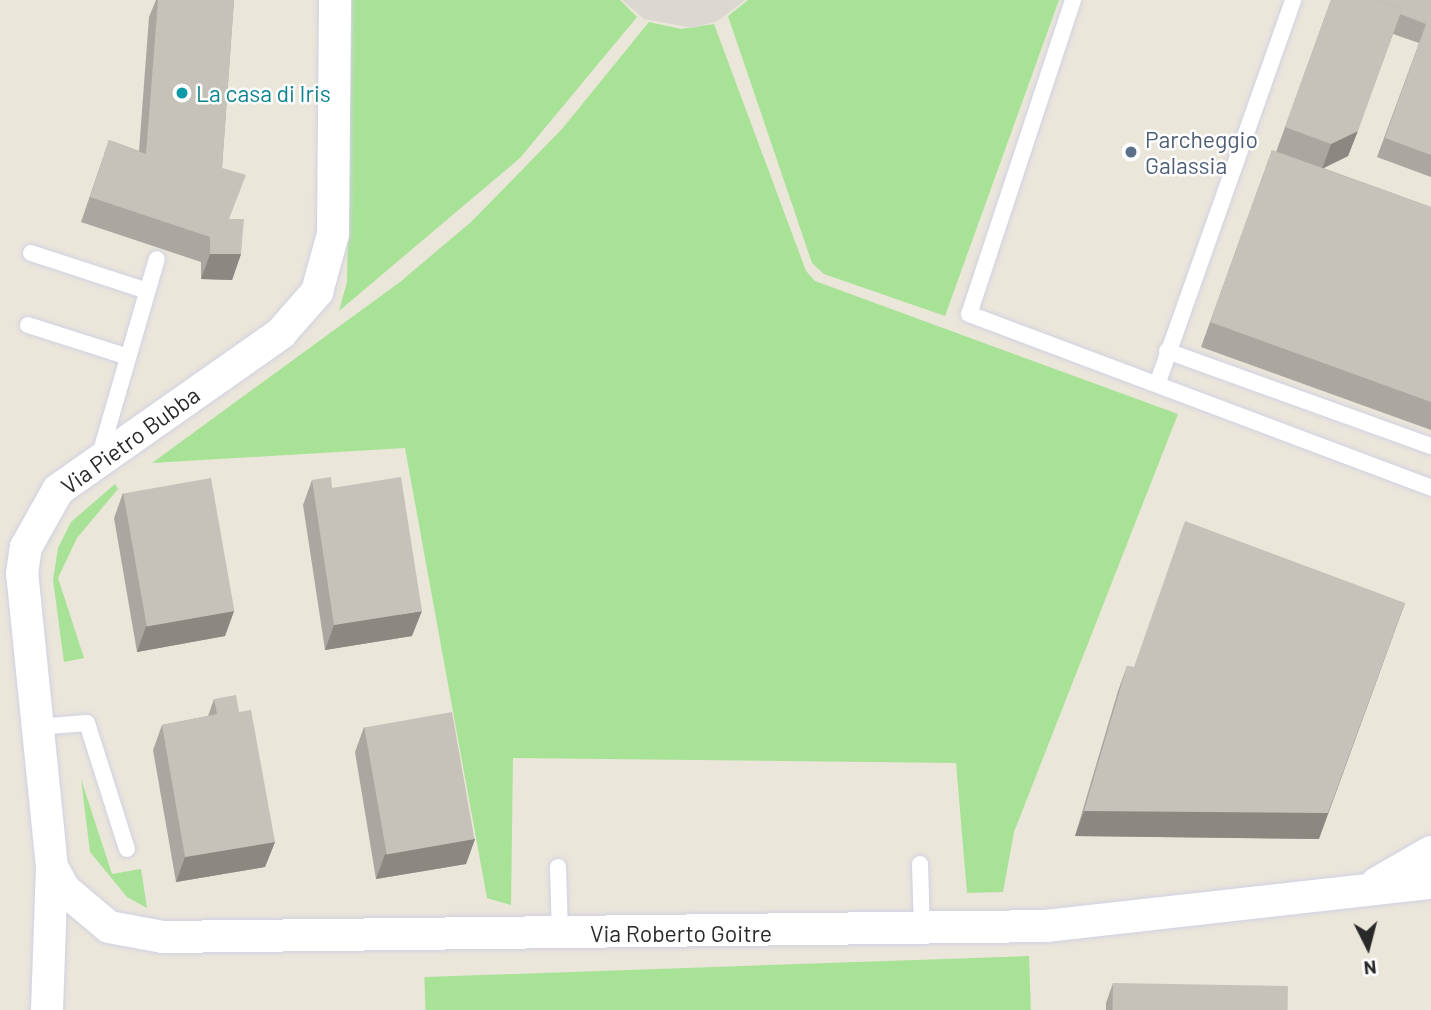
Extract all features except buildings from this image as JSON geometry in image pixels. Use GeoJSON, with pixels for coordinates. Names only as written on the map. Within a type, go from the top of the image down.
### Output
{"type":"FeatureCollection","features":[{"type":"Feature","properties":{"kind":"street","name":"Via Pietro Bubba"},"geometry":{"type":"LineString","coordinates":[[47,1010],[52,867],[36,727],[26,547],[58,490],[99,458],[281,333],[317,292],[333,234],[335,0]]}},
{"type":"Feature","properties":{"kind":"street","name":"Via Roberto Goitre"},"geometry":{"type":"LineString","coordinates":[[1336,898],[1431,852]]}},
{"type":"Feature","properties":{"kind":"street","name":"Via Roberto Goitre"},"geometry":{"type":"LineString","coordinates":[[52,867],[65,890],[99,920],[140,935],[922,931],[1046,926],[1336,898],[1431,883]]}},
{"type":"Feature","properties":{"kind":"lane"},"geometry":{"type":"LineString","coordinates":[[1073,0],[969,314],[1158,382],[1431,488]]}},
{"type":"Feature","properties":{"kind":"lane"},"geometry":{"type":"LineString","coordinates":[[1158,382],[1293,0]]}},
{"type":"Feature","properties":{"kind":"lane"},"geometry":{"type":"LineString","coordinates":[[31,253],[147,291]]}},
{"type":"Feature","properties":{"kind":"lane"},"geometry":{"type":"LineString","coordinates":[[99,458],[157,259]]}},
{"type":"Feature","properties":{"kind":"lane"},"geometry":{"type":"LineString","coordinates":[[28,325],[128,357]]}},
{"type":"Feature","properties":{"kind":"lane"},"geometry":{"type":"LineString","coordinates":[[1167,351],[1431,446]]}},
{"type":"Feature","properties":{"kind":"lane"},"geometry":{"type":"LineString","coordinates":[[36,727],[87,723],[127,849]]}},
{"type":"Feature","properties":{"kind":"lane"},"geometry":{"type":"LineString","coordinates":[[920,864],[922,931]]}},
{"type":"Feature","properties":{"kind":"lane"},"geometry":{"type":"LineString","coordinates":[[558,867],[560,934]]}},
{"type":"Feature","properties":{"kind":"green space"},"geometry":{"type":"Polygon","coordinates":[[[352,0],[620,0],[637,17],[520,158],[339,311],[347,282],[352,0]]]}},
{"type":"Feature","properties":{"kind":"green space"},"geometry":{"type":"Polygon","coordinates":[[[748,0],[1059,0],[945,316],[824,274],[812,263],[728,16],[748,0]]]}},
{"type":"Feature","properties":{"kind":"green space"},"geometry":{"type":"Polygon","coordinates":[[[649,22],[681,29],[714,24],[806,271],[815,281],[1178,414],[1014,832],[1003,892],[967,893],[956,763],[513,758],[511,905],[487,898],[405,448],[152,463],[400,282],[471,222],[562,129],[649,22]]]}},
{"type":"Feature","properties":{"kind":"green space"},"geometry":{"type":"Polygon","coordinates":[[[115,484],[118,489],[77,538],[58,578],[84,658],[64,662],[53,580],[58,548],[71,522],[115,484]]]}},
{"type":"Feature","properties":{"kind":"green space"},"geometry":{"type":"Polygon","coordinates":[[[81,779],[112,874],[141,869],[147,908],[127,897],[90,852],[81,779]]]}},
{"type":"Feature","properties":{"kind":"green space"},"geometry":{"type":"Polygon","coordinates":[[[1029,956],[1031,1010],[426,1010],[424,977],[1029,956]]]}},
{"type":"Feature","properties":{"kind":"shaded area"},"geometry":{"type":"Polygon","coordinates":[[[622,0],[745,0],[718,21],[693,28],[644,19],[622,0]]]}},
{"type":"Feature","properties":{"kind":"place","name":"La casa di Iris"},"geometry":{"type":"Point","coordinates":[182,93]}},
{"type":"Feature","properties":{"kind":"place","name":"Parcheggio Galassia"},"geometry":{"type":"Point","coordinates":[1131,152]}}]}
